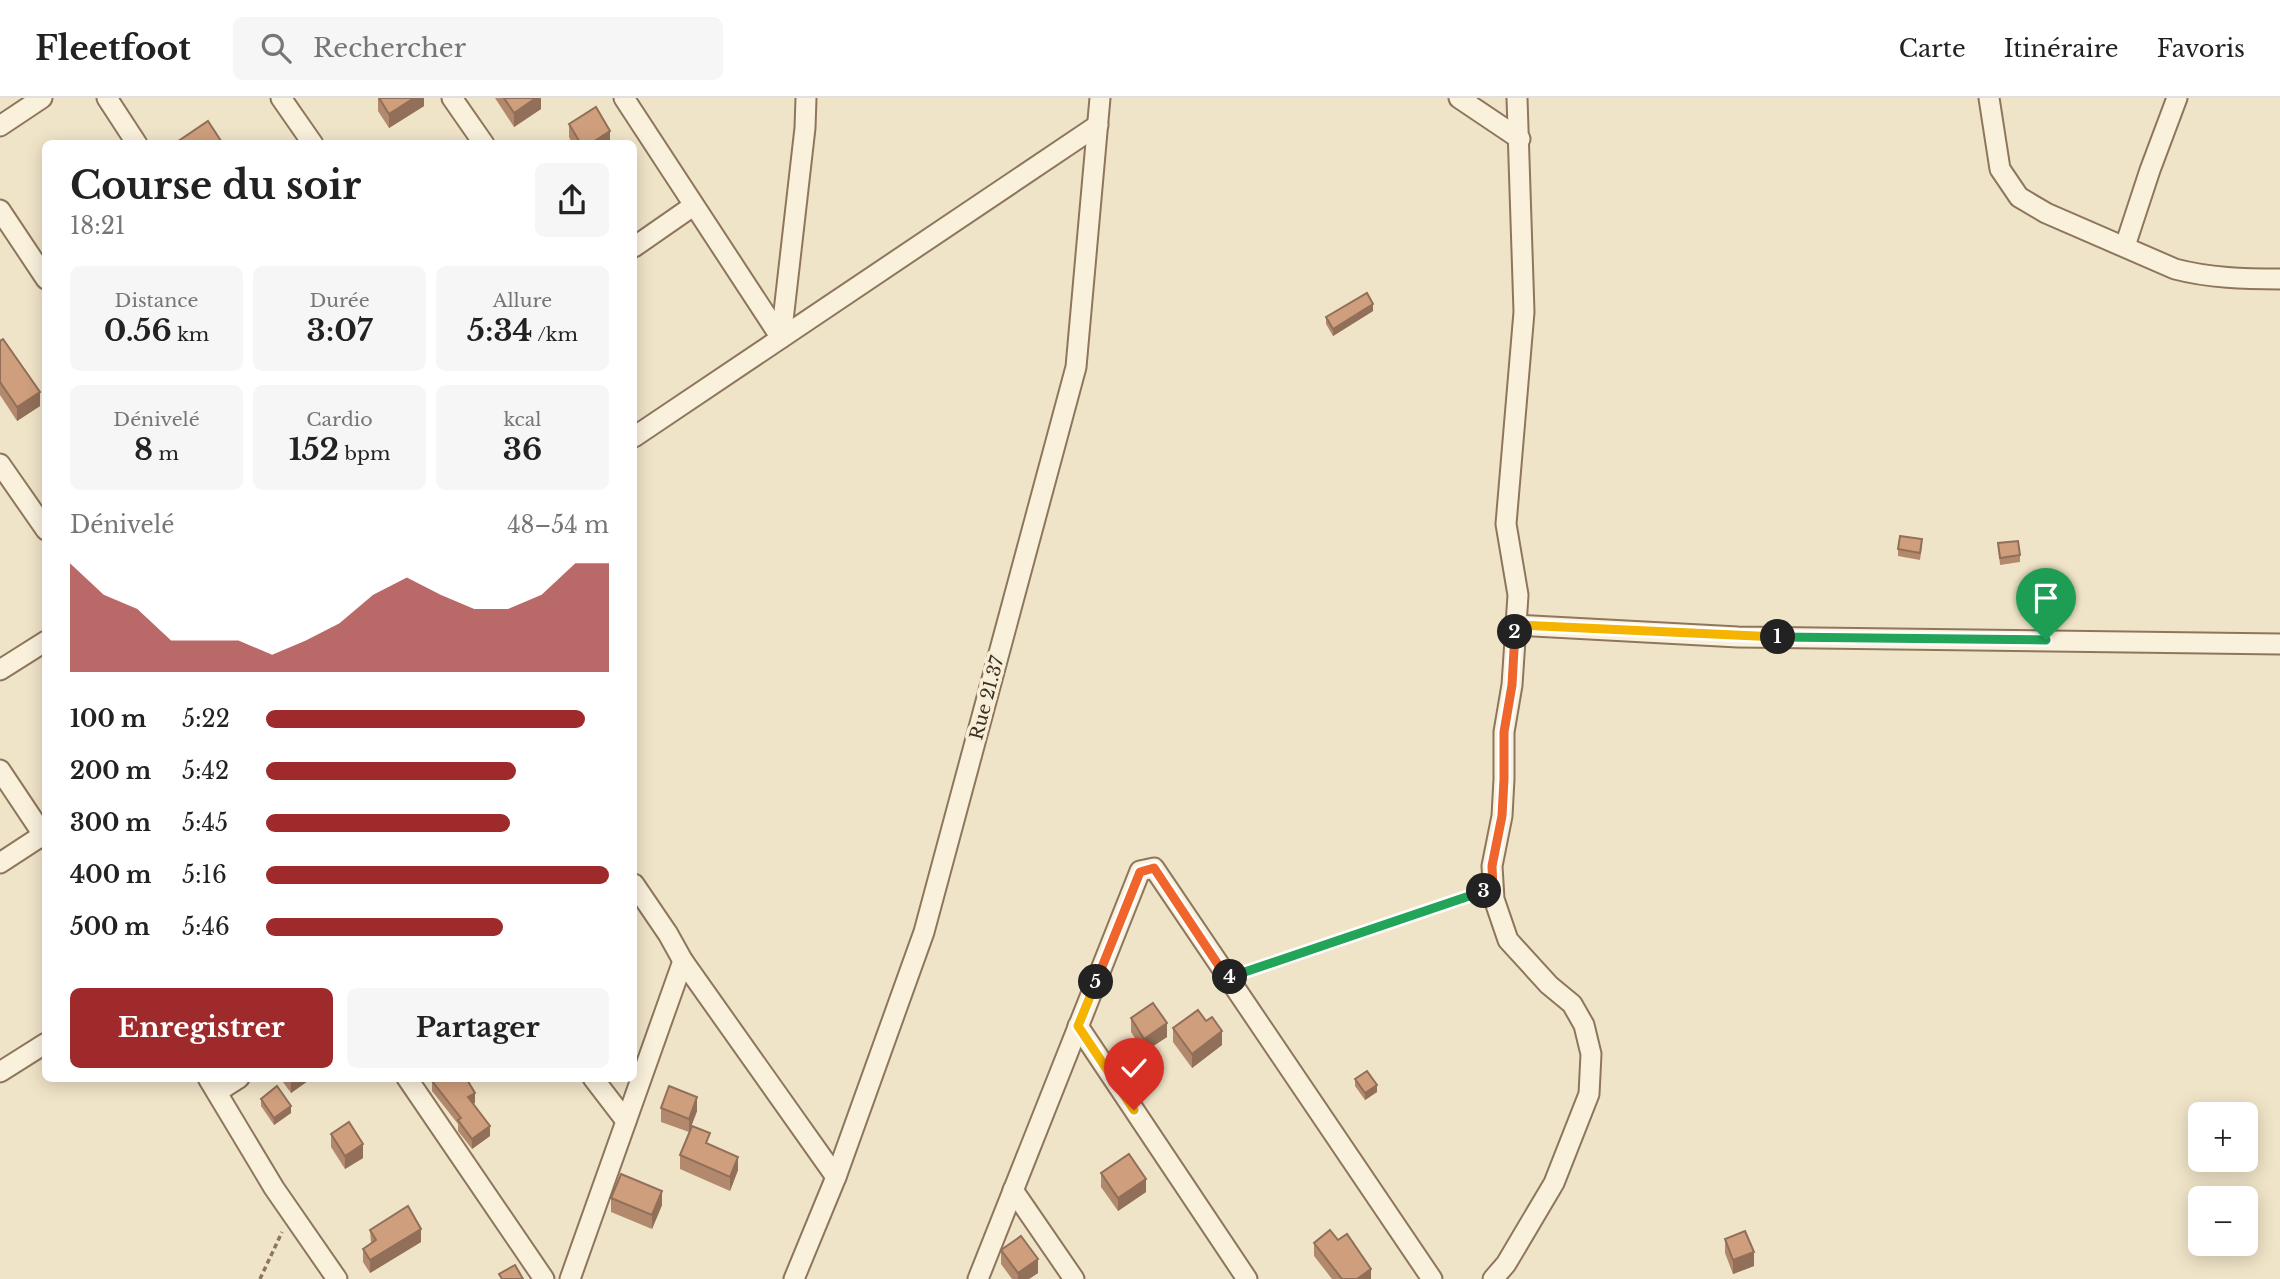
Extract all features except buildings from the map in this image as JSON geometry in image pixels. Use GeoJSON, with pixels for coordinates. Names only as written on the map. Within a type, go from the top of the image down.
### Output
{"type":"FeatureCollection","features":[{"type":"Feature","properties":{"kind":"street"},"geometry":{"type":"LineString","coordinates":[[0,126],[42,98]]}},
{"type":"Feature","properties":{"kind":"street"},"geometry":{"type":"LineString","coordinates":[[107,98],[134,140]]}},
{"type":"Feature","properties":{"kind":"street"},"geometry":{"type":"LineString","coordinates":[[281,98],[310,140]]}},
{"type":"Feature","properties":{"kind":"street"},"geometry":{"type":"LineString","coordinates":[[452,98],[481,140]]}},
{"type":"Feature","properties":{"kind":"street"},"geometry":{"type":"LineString","coordinates":[[624,98],[781,338]]}},
{"type":"Feature","properties":{"kind":"street"},"geometry":{"type":"LineString","coordinates":[[781,338],[806,98]]}},
{"type":"Feature","properties":{"kind":"street","name":"Rue 21.37"},"geometry":{"type":"LineString","coordinates":[[794,1279],[836,1177],[924,932],[1076,367],[1100,98]]}},
{"type":"Feature","properties":{"kind":"street"},"geometry":{"type":"LineString","coordinates":[[1460,98],[1520,139]]}},
{"type":"Feature","properties":{"kind":"street"},"geometry":{"type":"LineString","coordinates":[[1493,1279],[1506,1264],[1554,1183],[1589,1094],[1591,1054],[1584,1026],[1572,1004],[1549,985],[1508,940],[1493,888],[1492,866],[1502,816],[1504,732],[1512,685],[1518,595],[1506,524],[1524,312],[1517,98]]}},
{"type":"Feature","properties":{"kind":"street"},"geometry":{"type":"LineString","coordinates":[[1990,98],[2000,169],[2019,197],[2046,213],[2175,269],[2194,274],[2280,279]]}},
{"type":"Feature","properties":{"kind":"street"},"geometry":{"type":"LineString","coordinates":[[2125,246],[2177,98]]}},
{"type":"Feature","properties":{"kind":"street"},"geometry":{"type":"LineString","coordinates":[[637,435],[1098,125]]}},
{"type":"Feature","properties":{"kind":"street"},"geometry":{"type":"LineString","coordinates":[[637,245],[693,206]]}},
{"type":"Feature","properties":{"kind":"street"},"geometry":{"type":"LineString","coordinates":[[0,210],[42,273]]}},
{"type":"Feature","properties":{"kind":"street"},"geometry":{"type":"LineString","coordinates":[[0,464],[42,524]]}},
{"type":"Feature","properties":{"kind":"street"},"geometry":{"type":"LineString","coordinates":[[1516,625],[1738,637],[2280,644]]}},
{"type":"Feature","properties":{"kind":"street"},"geometry":{"type":"LineString","coordinates":[[0,670],[42,644]]}},
{"type":"Feature","properties":{"kind":"street"},"geometry":{"type":"LineString","coordinates":[[0,769],[42,832]]}},
{"type":"Feature","properties":{"kind":"street"},"geometry":{"type":"LineString","coordinates":[[0,863],[42,836]]}},
{"type":"Feature","properties":{"kind":"street"},"geometry":{"type":"LineString","coordinates":[[978,1279],[1140,872],[1154,868],[1432,1279]]}},
{"type":"Feature","properties":{"kind":"street"},"geometry":{"type":"LineString","coordinates":[[637,888],[683,961],[836,1177]]}},
{"type":"Feature","properties":{"kind":"street"},"geometry":{"type":"LineString","coordinates":[[570,1279],[683,961]]}},
{"type":"Feature","properties":{"kind":"street"},"geometry":{"type":"LineString","coordinates":[[1078,1026],[1247,1279]]}},
{"type":"Feature","properties":{"kind":"street"},"geometry":{"type":"LineString","coordinates":[[0,1072],[42,1046]]}},
{"type":"Feature","properties":{"kind":"street"},"geometry":{"type":"LineString","coordinates":[[410,1082],[544,1279]]}},
{"type":"Feature","properties":{"kind":"street"},"geometry":{"type":"LineString","coordinates":[[596,1082],[626,1121]]}},
{"type":"Feature","properties":{"kind":"street"},"geometry":{"type":"LineString","coordinates":[[213,1085],[274,1188],[337,1279]]}},
{"type":"Feature","properties":{"kind":"street"},"geometry":{"type":"LineString","coordinates":[[1013,1190],[1074,1279]]}},
{"type":"Feature","properties":{"kind":"path"},"geometry":{"type":"LineString","coordinates":[[1227,978],[1493,888]]}},
{"type":"Feature","properties":{"kind":"path"},"geometry":{"type":"LineString","coordinates":[[260,1279],[281,1234],[288,1206]]}},
{"type":"Feature","properties":{"kind":"route"},"geometry":{"type":"LineString","coordinates":[[1134,1110],[1078,1026],[1140,872],[1154,868],[1227,978],[1493,888],[1492,866],[1502,816],[1504,732],[1512,685],[1516,625],[1738,637],[2046,640]]}}]}
